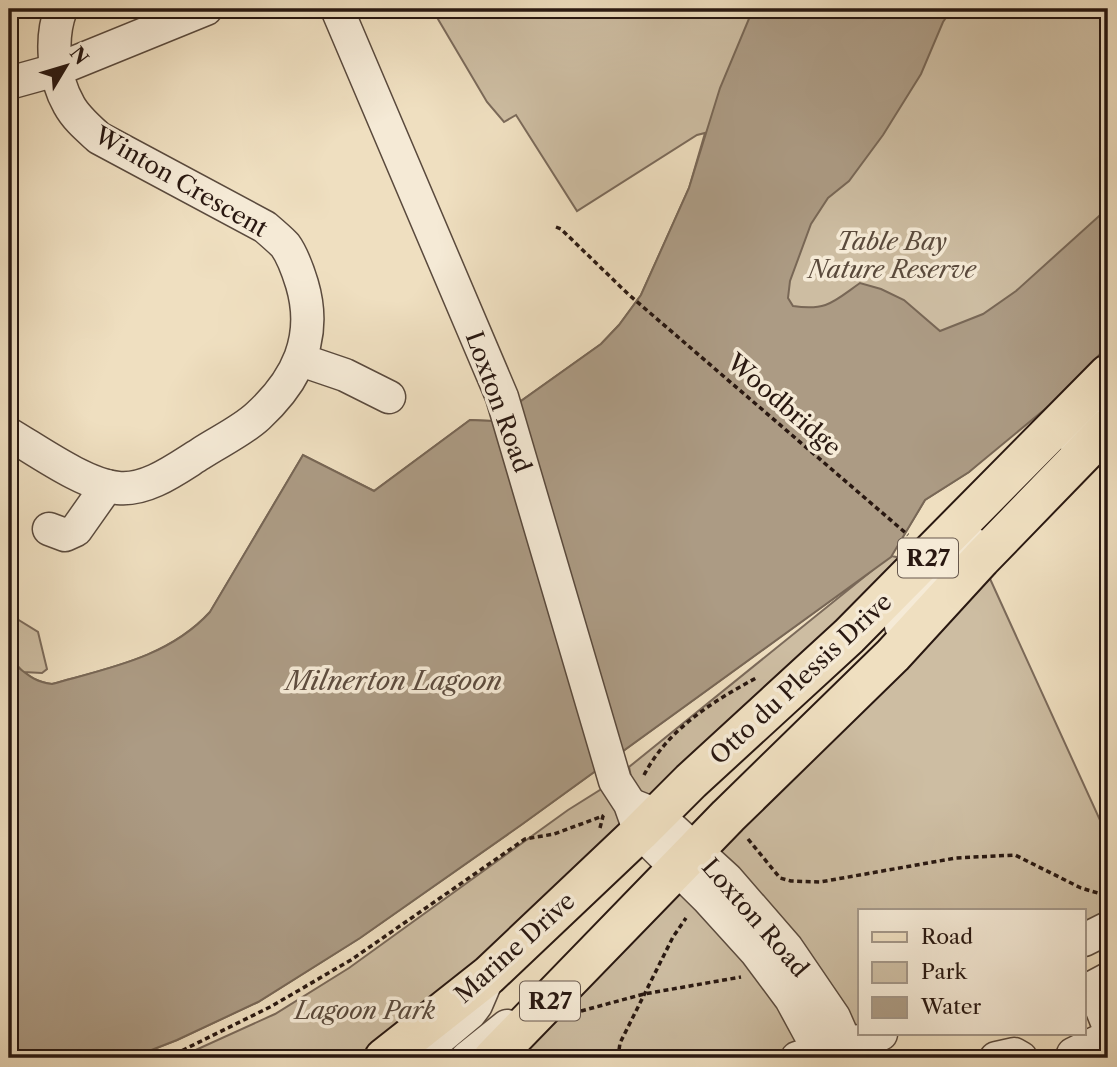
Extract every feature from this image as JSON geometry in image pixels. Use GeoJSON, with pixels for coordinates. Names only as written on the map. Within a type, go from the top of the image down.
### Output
{"type":"FeatureCollection","features":[{"type":"Feature","properties":{"kind":"main road","name":"Otto du Plessis Drive"},"geometry":{"type":"LineString","coordinates":[[629,810],[849,636],[1108,374]]}},
{"type":"Feature","properties":{"kind":"main road","name":"Otto du Plessis Drive"},"geometry":{"type":"LineString","coordinates":[[686,860],[892,654],[1108,428]]}},
{"type":"Feature","properties":{"kind":"main road","name":"Marine Drive"},"geometry":{"type":"LineString","coordinates":[[384,1058],[489,975],[629,810]]}},
{"type":"Feature","properties":{"kind":"main road","name":"R27"},"geometry":{"type":"LineString","coordinates":[[493,1058],[686,860]]}},
{"type":"Feature","properties":{"kind":"street","name":"Winton Crescent"},"geometry":{"type":"LineString","coordinates":[[9,434],[95,484],[120,489],[148,484],[256,418],[283,389],[301,360],[308,327],[307,302],[299,273],[285,246],[265,227],[99,138],[69,105],[56,70],[55,24],[61,9]]}},
{"type":"Feature","properties":{"kind":"street"},"geometry":{"type":"LineString","coordinates":[[9,83],[56,70],[159,17],[206,9]]}},
{"type":"Feature","properties":{"kind":"street","name":"Loxton Road"},"geometry":{"type":"LineString","coordinates":[[337,9],[502,397],[629,810],[686,860],[707,898],[756,953],[791,999],[827,1054]]}},
{"type":"Feature","properties":{"kind":"street"},"geometry":{"type":"LineString","coordinates":[[301,360],[345,375],[389,397]]}},
{"type":"Feature","properties":{"kind":"street"},"geometry":{"type":"LineString","coordinates":[[858,687],[928,587],[1108,404]]}},
{"type":"Feature","properties":{"kind":"street"},"geometry":{"type":"LineString","coordinates":[[49,529],[65,535],[76,530],[107,486]]}},
{"type":"Feature","properties":{"kind":"street"},"geometry":{"type":"LineString","coordinates":[[849,636],[928,587]]}},
{"type":"Feature","properties":{"kind":"street"},"geometry":{"type":"LineString","coordinates":[[1086,939],[1108,928]]}},
{"type":"Feature","properties":{"kind":"street"},"geometry":{"type":"LineString","coordinates":[[467,1058],[607,942]]}},
{"type":"Feature","properties":{"kind":"street"},"geometry":{"type":"LineString","coordinates":[[416,1058],[470,1013],[481,996],[489,975]]}},
{"type":"Feature","properties":{"kind":"street"},"geometry":{"type":"LineString","coordinates":[[1108,979],[1093,987],[1108,1025]]}},
{"type":"Feature","properties":{"kind":"street"},"geometry":{"type":"LineString","coordinates":[[827,1054],[877,1036]]}},
{"type":"Feature","properties":{"kind":"street"},"geometry":{"type":"LineString","coordinates":[[1071,1049],[1108,1037]]}},
{"type":"Feature","properties":{"kind":"street"},"geometry":{"type":"LineString","coordinates":[[996,1058],[1014,1054],[1021,1058]]}},
{"type":"Feature","properties":{"kind":"path","name":"Woodbridge"},"geometry":{"type":"LineString","coordinates":[[556,227],[628,295],[917,543]]}},
{"type":"Feature","properties":{"kind":"path"},"geometry":{"type":"LineString","coordinates":[[167,1058],[270,1007],[352,960],[525,839],[554,834],[629,810]]}},
{"type":"Feature","properties":{"kind":"path"},"geometry":{"type":"LineString","coordinates":[[745,834],[780,878],[791,881],[820,882],[956,858],[1015,855],[1081,888],[1108,896]]}},
{"type":"Feature","properties":{"kind":"path"},"geometry":{"type":"LineString","coordinates":[[618,1058],[620,1043],[673,937],[686,918]]}},
{"type":"Feature","properties":{"kind":"path"},"geometry":{"type":"LineString","coordinates":[[580,1012],[644,994],[748,976]]}},
{"type":"Feature","properties":{"kind":"green space","name":"Milnerton Lagoon"},"geometry":{"type":"Polygon","coordinates":[[[432,9],[1108,9],[1108,346],[969,472],[925,500],[891,556],[902,558],[656,813],[634,791],[629,767],[874,569],[521,825],[360,938],[258,1002],[131,1058],[9,1058],[9,661],[33,678],[52,684],[116,666],[157,650],[176,640],[210,612],[303,455],[374,491],[470,420],[493,421],[601,344],[619,325],[641,295],[689,188],[705,133],[697,135],[577,211],[516,115],[504,122],[487,102],[432,9]]]}},
{"type":"Feature","properties":{"kind":"green space"},"geometry":{"type":"Polygon","coordinates":[[[981,559],[1104,829],[1108,830],[1108,928],[1086,939],[1086,909],[858,909],[858,1036],[876,1036],[844,1043],[816,989],[780,939],[696,850],[893,655],[981,559]]]}},
{"type":"Feature","properties":{"kind":"green space"},"geometry":{"type":"Polygon","coordinates":[[[9,614],[38,632],[47,669],[42,673],[23,672],[9,656],[9,614]]]}},
{"type":"Feature","properties":{"kind":"green space","name":"Lagoon Park"},"geometry":{"type":"Polygon","coordinates":[[[608,785],[631,831],[378,1058],[178,1058],[275,1014],[349,968],[568,810],[608,785]]]}},
{"type":"Feature","properties":{"kind":"green space"},"geometry":{"type":"Polygon","coordinates":[[[677,870],[808,1028],[797,1058],[493,1058],[677,870]]]}},
{"type":"Feature","properties":{"kind":"water","name":"Milnerton Lagoon"},"geometry":{"type":"Polygon","coordinates":[[[753,9],[952,9],[943,22],[921,74],[883,135],[849,181],[828,198],[811,224],[790,281],[788,298],[793,306],[814,307],[829,304],[860,283],[904,300],[940,331],[983,314],[1016,291],[1108,208],[1108,346],[1050,405],[969,472],[925,500],[891,557],[360,938],[258,1002],[131,1058],[9,1058],[9,661],[33,678],[52,684],[137,659],[176,640],[210,612],[303,455],[374,491],[470,420],[493,421],[601,344],[641,295],[689,188],[720,88],[753,9]]]}},
{"type":"Feature","properties":{"kind":"park label","name":"Table Bay Nature Reserve"},"geometry":{"type":"Point","coordinates":[892,256]}}]}
